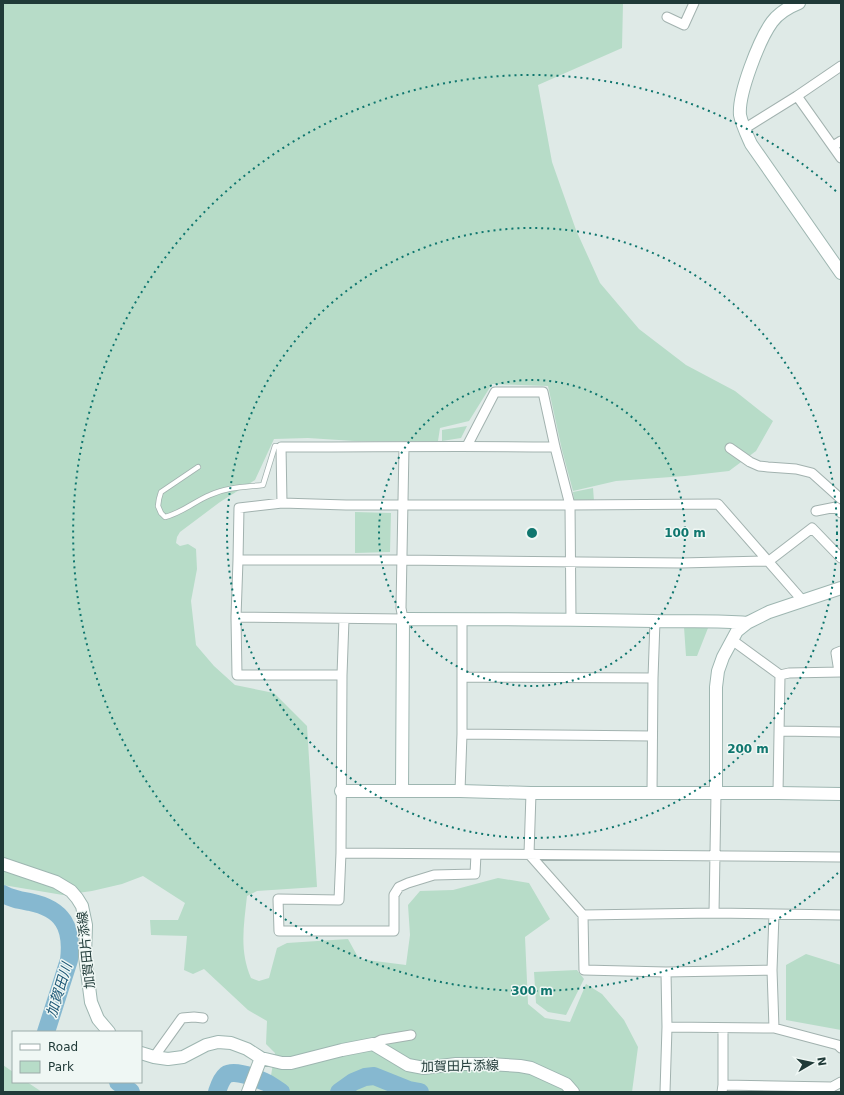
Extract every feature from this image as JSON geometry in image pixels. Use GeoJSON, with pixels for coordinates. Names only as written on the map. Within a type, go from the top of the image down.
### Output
{"type":"FeatureCollection","features":[{"type":"Feature","properties":{"kind":"street"},"geometry":{"type":"LineString","coordinates":[[667,17],[684,25],[694,3]]}},
{"type":"Feature","properties":{"kind":"street"},"geometry":{"type":"LineString","coordinates":[[799,3],[778,15],[764,34],[756,50],[742,96],[740,115],[744,129],[751,144],[841,273]]}},
{"type":"Feature","properties":{"kind":"street"},"geometry":{"type":"LineString","coordinates":[[744,129],[841,66]]}},
{"type":"Feature","properties":{"kind":"street"},"geometry":{"type":"LineString","coordinates":[[797,96],[841,158]]}},
{"type":"Feature","properties":{"kind":"street"},"geometry":{"type":"LineString","coordinates":[[833,146],[841,141]]}},
{"type":"Feature","properties":{"kind":"street"},"geometry":{"type":"LineString","coordinates":[[467,446],[495,392],[543,392],[570,505],[571,619]]}},
{"type":"Feature","properties":{"kind":"street"},"geometry":{"type":"LineString","coordinates":[[282,503],[281,447],[555,447]]}},
{"type":"Feature","properties":{"kind":"street"},"geometry":{"type":"LineString","coordinates":[[402,791],[403,619],[401,608],[401,560],[404,447]]}},
{"type":"Feature","properties":{"kind":"street"},"geometry":{"type":"LineString","coordinates":[[730,448],[750,462],[759,466],[768,468],[796,469],[812,473],[841,499]]}},
{"type":"Feature","properties":{"kind":"street"},"geometry":{"type":"LineString","coordinates":[[342,675],[237,675],[236,616],[239,508],[282,503],[346,505],[718,504],[803,600]]}},
{"type":"Feature","properties":{"kind":"street"},"geometry":{"type":"LineString","coordinates":[[816,511],[836,507],[841,513]]}},
{"type":"Feature","properties":{"kind":"street"},"geometry":{"type":"LineString","coordinates":[[238,560],[681,563],[769,561],[812,528],[841,558]]}},
{"type":"Feature","properties":{"kind":"street"},"geometry":{"type":"LineString","coordinates":[[714,913],[716,687],[718,671],[723,657],[737,631],[747,623],[769,612],[841,588]]}},
{"type":"Feature","properties":{"kind":"street"},"geometry":{"type":"LineString","coordinates":[[236,616],[344,619],[726,621],[747,623]]}},
{"type":"Feature","properties":{"kind":"street"},"geometry":{"type":"LineString","coordinates":[[344,619],[339,900],[278,899],[279,931],[394,931],[394,895],[399,887],[434,875],[475,874],[476,854]]}},
{"type":"Feature","properties":{"kind":"street"},"geometry":{"type":"LineString","coordinates":[[460,791],[462,734],[462,619]]}},
{"type":"Feature","properties":{"kind":"street"},"geometry":{"type":"LineString","coordinates":[[652,794],[655,621]]}},
{"type":"Feature","properties":{"kind":"street"},"geometry":{"type":"LineString","coordinates":[[732,640],[780,675],[789,673],[840,672],[836,652],[841,651]]}},
{"type":"Feature","properties":{"kind":"street"},"geometry":{"type":"LineString","coordinates":[[778,793],[780,675]]}},
{"type":"Feature","properties":{"kind":"street"},"geometry":{"type":"LineString","coordinates":[[462,677],[653,678]]}},
{"type":"Feature","properties":{"kind":"street"},"geometry":{"type":"LineString","coordinates":[[780,731],[841,732]]}},
{"type":"Feature","properties":{"kind":"street"},"geometry":{"type":"LineString","coordinates":[[462,734],[652,736]]}},
{"type":"Feature","properties":{"kind":"street"},"geometry":{"type":"LineString","coordinates":[[341,791],[841,794]]}},
{"type":"Feature","properties":{"kind":"street"},"geometry":{"type":"LineString","coordinates":[[531,793],[529,854],[583,915],[584,970],[666,972],[772,970]]}},
{"type":"Feature","properties":{"kind":"street"},"geometry":{"type":"LineString","coordinates":[[341,853],[841,857]]}},
{"type":"Feature","properties":{"kind":"street","name":"加賀田片添線"},"geometry":{"type":"LineString","coordinates":[[3,864],[56,882],[71,891],[77,898],[82,906],[86,925],[85,956],[91,1002],[98,1018],[108,1031]]}},
{"type":"Feature","properties":{"kind":"street"},"geometry":{"type":"LineString","coordinates":[[583,915],[714,913],[841,915]]}},
{"type":"Feature","properties":{"kind":"street"},"geometry":{"type":"LineString","coordinates":[[774,914],[772,970],[774,1028]]}},
{"type":"Feature","properties":{"kind":"street"},"geometry":{"type":"LineString","coordinates":[[665,1092],[667,1027],[666,972]]}},
{"type":"Feature","properties":{"kind":"street"},"geometry":{"type":"LineString","coordinates":[[154,1057],[182,1018],[203,1018]]}},
{"type":"Feature","properties":{"kind":"street"},"geometry":{"type":"LineString","coordinates":[[667,1027],[774,1028],[838,1045],[841,1048]]}},
{"type":"Feature","properties":{"kind":"street"},"geometry":{"type":"LineString","coordinates":[[723,1028],[722,1089],[832,1087],[841,1082]]}},
{"type":"Feature","properties":{"kind":"street"},"geometry":{"type":"LineString","coordinates":[[142,1053],[168,1059],[182,1057],[206,1045],[218,1042],[230,1043],[247,1049],[260,1061],[291,1063],[373,1044],[382,1040],[411,1035]]}},
{"type":"Feature","properties":{"kind":"street","name":"加賀田片添線"},"geometry":{"type":"LineString","coordinates":[[373,1044],[408,1065],[424,1068],[456,1064],[489,1064],[531,1068],[566,1084],[573,1092]]}},
{"type":"Feature","properties":{"kind":"street"},"geometry":{"type":"LineString","coordinates":[[248,1092],[260,1061]]}},
{"type":"Feature","properties":{"kind":"lane"},"geometry":{"type":"LineString","coordinates":[[198,466],[161,492],[158,506],[161,513],[165,517],[174,515],[209,495],[223,490],[262,485],[275,446],[281,447]]}},
{"type":"Feature","properties":{"kind":"green space"},"geometry":{"type":"Polygon","coordinates":[[[3,3],[623,3],[622,48],[538,85],[552,162],[576,230],[600,283],[639,329],[686,365],[735,391],[773,421],[756,451],[729,471],[616,481],[573,491],[562,450],[548,386],[492,384],[469,421],[440,428],[438,441],[354,441],[308,438],[274,439],[255,480],[220,502],[180,532],[176,543],[180,546],[188,544],[196,549],[197,569],[191,601],[196,645],[214,666],[235,685],[274,693],[307,726],[317,887],[257,891],[247,896],[243,937],[247,968],[251,978],[259,981],[269,978],[277,948],[287,943],[348,939],[359,959],[406,965],[410,935],[408,905],[420,891],[453,890],[498,878],[529,883],[550,919],[525,937],[528,1004],[545,1018],[570,1022],[586,984],[602,994],[624,1020],[638,1047],[632,1092],[268,1092],[275,1053],[266,1044],[267,1021],[248,1010],[204,969],[193,974],[184,970],[187,936],[151,935],[150,920],[178,920],[185,903],[143,876],[122,884],[92,891],[63,895],[3,885],[3,3]]]}},
{"type":"Feature","properties":{"kind":"green space"},"geometry":{"type":"Polygon","coordinates":[[[467,426],[461,438],[442,441],[442,430],[467,426]]]}},
{"type":"Feature","properties":{"kind":"green space"},"geometry":{"type":"Polygon","coordinates":[[[593,488],[594,501],[574,501],[573,492],[593,488]]]}},
{"type":"Feature","properties":{"kind":"green space"},"geometry":{"type":"Polygon","coordinates":[[[355,512],[391,513],[390,552],[355,553],[355,512]]]}},
{"type":"Feature","properties":{"kind":"green space"},"geometry":{"type":"Polygon","coordinates":[[[684,627],[708,628],[697,656],[686,656],[684,627]]]}},
{"type":"Feature","properties":{"kind":"green space"},"geometry":{"type":"Polygon","coordinates":[[[806,954],[841,965],[841,1030],[786,1020],[786,965],[806,954]]]}},
{"type":"Feature","properties":{"kind":"green space"},"geometry":{"type":"Polygon","coordinates":[[[577,970],[584,979],[566,1015],[548,1012],[536,1003],[534,972],[577,970]]]}},
{"type":"Feature","properties":{"kind":"green space"},"geometry":{"type":"Polygon","coordinates":[[[3,1065],[12,1071],[12,1083],[28,1083],[42,1092],[3,1092],[3,1065]]]}},
{"type":"Feature","properties":{"kind":"waterway","name":"加賀田川"},"geometry":{"type":"LineString","coordinates":[[3,894],[51,909],[63,921],[67,929],[70,948],[69,960],[46,1031]]}},
{"type":"Feature","properties":{"kind":"waterway","name":"加賀田川"},"geometry":{"type":"LineString","coordinates":[[217,1092],[224,1077],[230,1073],[245,1075],[261,1080],[281,1092]]}},
{"type":"Feature","properties":{"kind":"waterway","name":"加賀田川"},"geometry":{"type":"LineString","coordinates":[[339,1092],[353,1082],[365,1077],[374,1076],[409,1090],[420,1092]]}},
{"type":"Feature","properties":{"kind":"waterway","name":"加賀田川"},"geometry":{"type":"LineString","coordinates":[[119,1083],[131,1092]]}}]}
